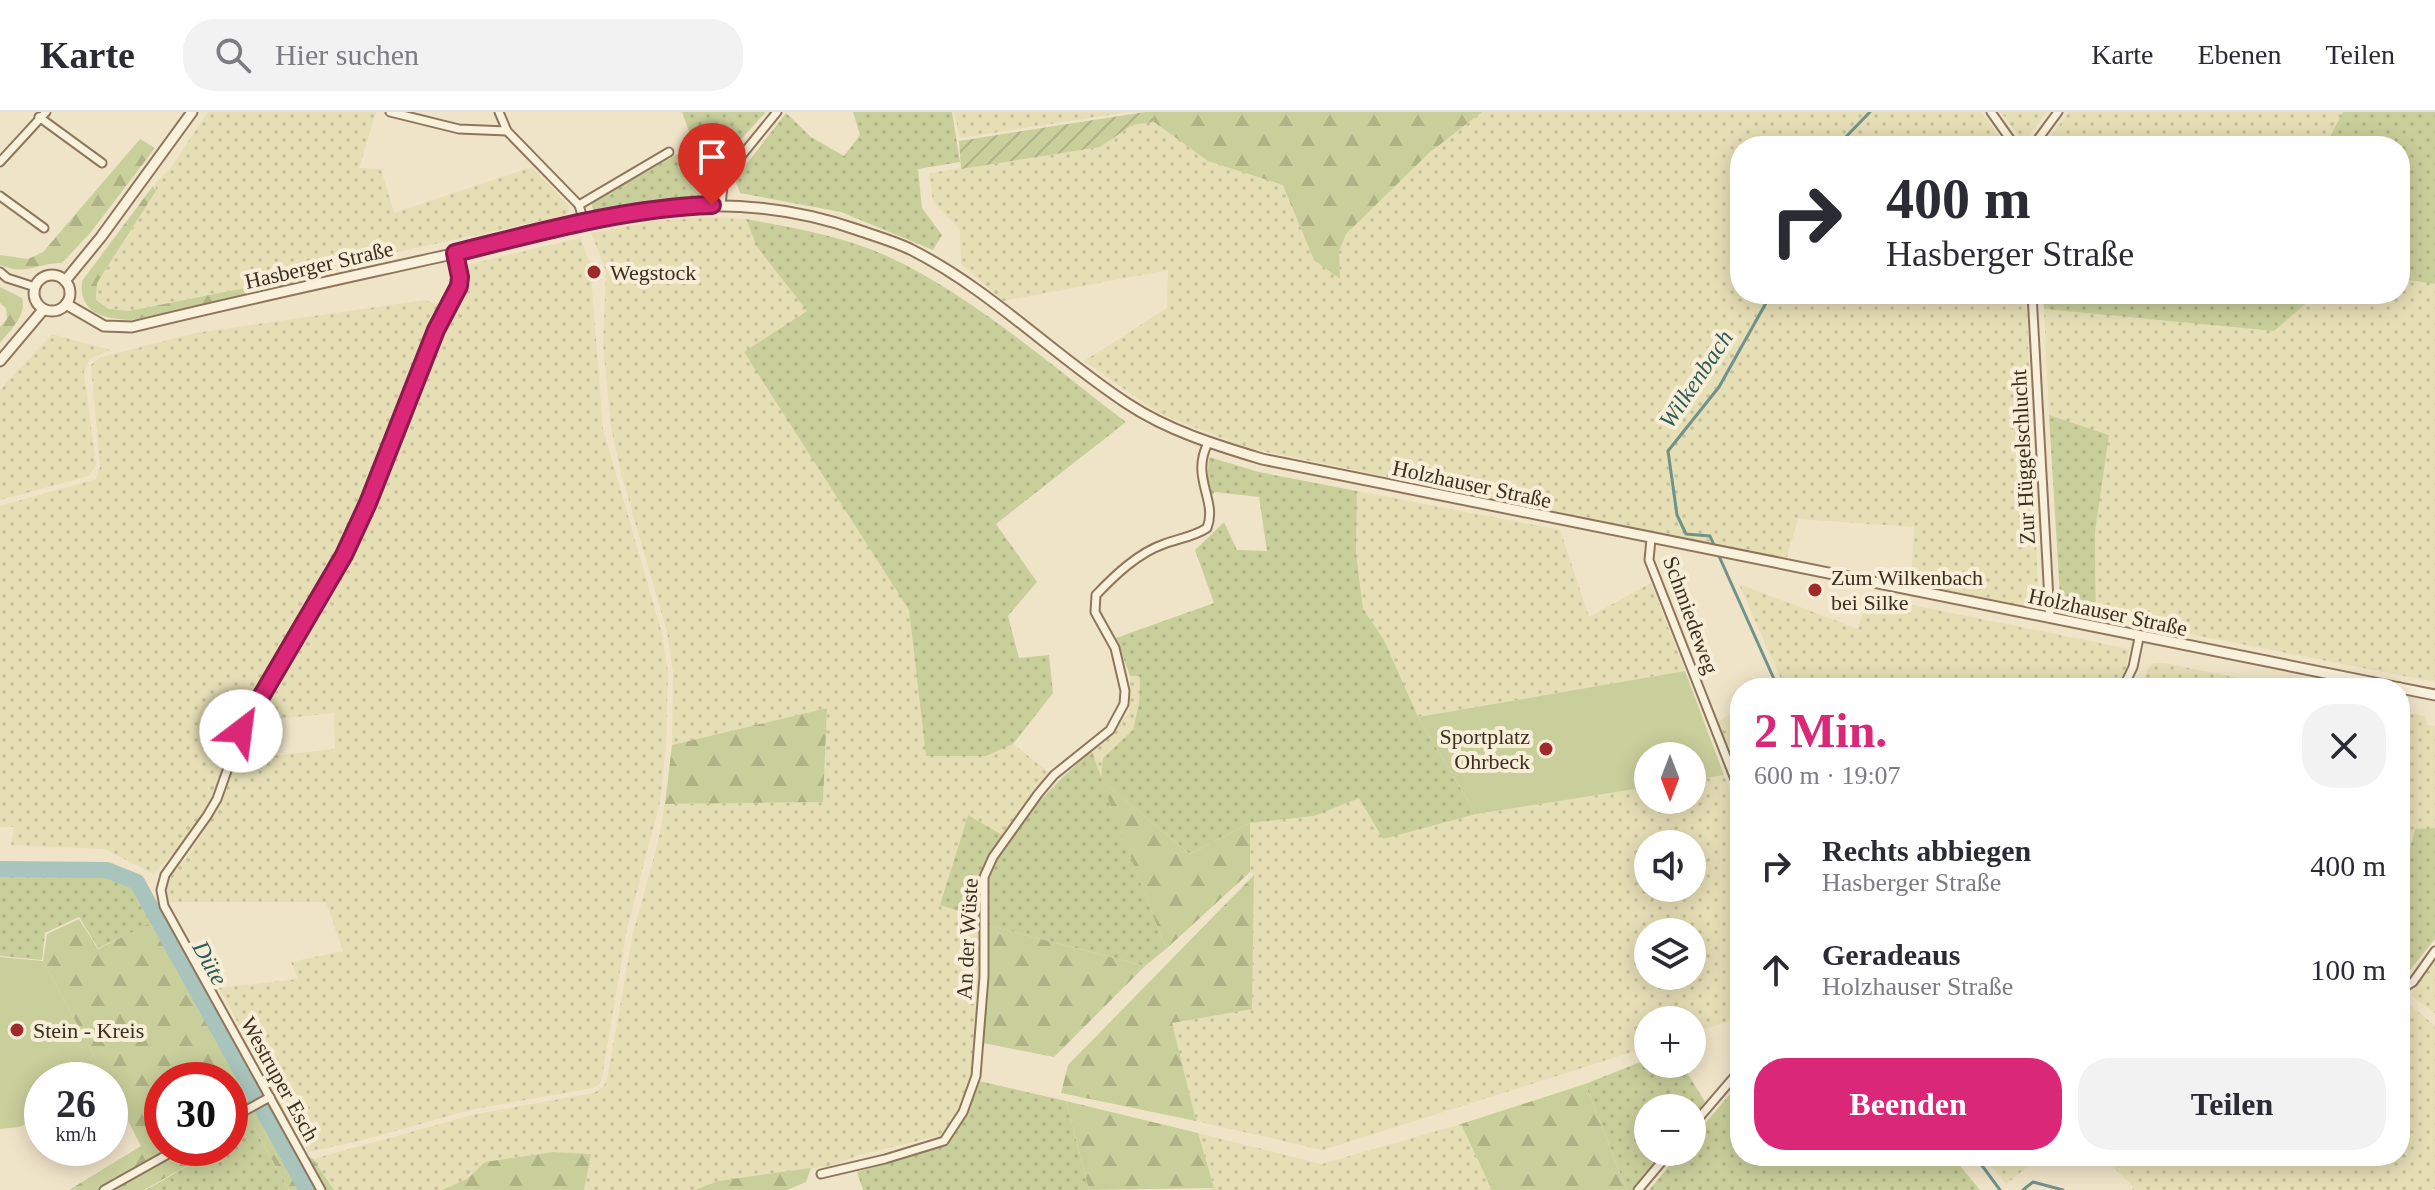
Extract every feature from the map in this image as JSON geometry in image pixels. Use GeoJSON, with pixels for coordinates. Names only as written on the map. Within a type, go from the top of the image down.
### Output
{"type":"FeatureCollection","features":[{"type":"Feature","properties":{"kind":"street"},"geometry":{"type":"LineString","coordinates":[[65,281],[192,112]]}},
{"type":"Feature","properties":{"kind":"street"},"geometry":{"type":"LineString","coordinates":[[390,112],[459,129],[507,131]]}},
{"type":"Feature","properties":{"kind":"street"},"geometry":{"type":"LineString","coordinates":[[499,112],[507,131],[579,205],[588,221]]}},
{"type":"Feature","properties":{"kind":"street"},"geometry":{"type":"LineString","coordinates":[[721,205],[724,177],[777,112]]}},
{"type":"Feature","properties":{"kind":"street"},"geometry":{"type":"LineString","coordinates":[[1991,112],[2008,136]]}},
{"type":"Feature","properties":{"kind":"street"},"geometry":{"type":"LineString","coordinates":[[2040,136],[2058,112]]}},
{"type":"Feature","properties":{"kind":"street"},"geometry":{"type":"LineString","coordinates":[[0,162],[43,114],[102,163]]}},
{"type":"Feature","properties":{"kind":"street"},"geometry":{"type":"LineString","coordinates":[[579,205],[669,152]]}},
{"type":"Feature","properties":{"kind":"street"},"geometry":{"type":"LineString","coordinates":[[0,196],[44,228]]}},
{"type":"Feature","properties":{"kind":"street","name":"Holzhauser Straße"},"geometry":{"type":"LineString","coordinates":[[588,221],[646,210],[721,205],[763,207],[835,222],[905,246],[940,264],[1129,405],[1208,443],[1262,459],[2348,678]]}},
{"type":"Feature","properties":{"kind":"street","name":"Hasberger Straße"},"geometry":{"type":"LineString","coordinates":[[66,304],[104,326],[132,327],[588,221]]}},
{"type":"Feature","properties":{"kind":"street","name":"Westruper Esch"},"geometry":{"type":"LineString","coordinates":[[321,1190],[267,1099],[164,906],[161,890],[169,867],[190,844],[217,799],[241,731],[344,555],[362,516],[430,344],[459,286],[455,253]]}},
{"type":"Feature","properties":{"kind":"street"},"geometry":{"type":"LineString","coordinates":[[0,272],[7,278],[35,287]]}},
{"type":"Feature","properties":{"kind":"street"},"geometry":{"type":"LineString","coordinates":[[54,275],[65,281],[69,289],[66,304],[53,312],[43,310],[34,297],[35,287],[48,276],[54,275]]}},
{"type":"Feature","properties":{"kind":"street","name":"Zur Hüggelschlucht"},"geometry":{"type":"LineString","coordinates":[[2033,304],[2050,618]]}},
{"type":"Feature","properties":{"kind":"street"},"geometry":{"type":"LineString","coordinates":[[0,361],[43,310]]}},
{"type":"Feature","properties":{"kind":"street","name":"An der Wüste"},"geometry":{"type":"LineString","coordinates":[[821,1174],[944,1141],[963,1112],[976,1076],[984,977],[984,877],[993,857],[1038,794],[1054,775],[1110,730],[1121,714],[1125,691],[1115,648],[1095,612],[1096,595],[1145,553],[1164,544],[1196,536],[1207,528],[1211,513],[1202,481],[1201,464],[1208,443]]}},
{"type":"Feature","properties":{"kind":"street","name":"Schmiedeweg"},"geometry":{"type":"LineString","coordinates":[[1651,539],[1649,560],[1730,767]]}},
{"type":"Feature","properties":{"kind":"street"},"geometry":{"type":"LineString","coordinates":[[2128,678],[2139,638]]}},
{"type":"Feature","properties":{"kind":"street","name":"Holzhauser Straße"},"geometry":{"type":"LineString","coordinates":[[2410,690],[2435,695]]}},
{"type":"Feature","properties":{"kind":"street"},"geometry":{"type":"LineString","coordinates":[[2410,984],[2435,951]]}},
{"type":"Feature","properties":{"kind":"street"},"geometry":{"type":"LineString","coordinates":[[1706,1110],[1730,1082]]}},
{"type":"Feature","properties":{"kind":"street"},"geometry":{"type":"LineString","coordinates":[[248,1109],[267,1099]]}},
{"type":"Feature","properties":{"kind":"street"},"geometry":{"type":"LineString","coordinates":[[104,1190],[147,1166]]}},
{"type":"Feature","properties":{"kind":"street"},"geometry":{"type":"LineString","coordinates":[[1638,1190],[1658,1166]]}},
{"type":"Feature","properties":{"kind":"shaded area"},"geometry":{"type":"Polygon","coordinates":[[[208,112],[376,112],[359,168],[381,169],[394,213],[532,167],[569,206],[567,215],[352,262],[316,274],[129,311],[109,309],[96,300],[97,283],[156,192],[155,184],[171,167],[208,112]]]}},
{"type":"Feature","properties":{"kind":"shaded area"},"geometry":{"type":"Polygon","coordinates":[[[954,112],[1128,112],[960,138],[954,112]]]}},
{"type":"Feature","properties":{"kind":"shaded area"},"geometry":{"type":"Polygon","coordinates":[[[1482,112],[1982,112],[1999,136],[1730,136],[1730,304],[2026,304],[2039,610],[1911,585],[1914,527],[1798,519],[1786,560],[1248,448],[1160,414],[1084,361],[1167,308],[1168,270],[1003,301],[961,264],[960,230],[933,202],[929,173],[1100,147],[1132,125],[1154,122],[1209,161],[1284,185],[1314,259],[1339,278],[1339,251],[1345,234],[1429,153],[1482,112]]]}},
{"type":"Feature","properties":{"kind":"shaded area"},"geometry":{"type":"Polygon","coordinates":[[[2001,112],[2047,112],[2028,136],[2019,136],[2001,112]]]}},
{"type":"Feature","properties":{"kind":"shaded area"},"geometry":{"type":"Polygon","coordinates":[[[2069,112],[2343,112],[2330,136],[2051,136],[2069,112]]]}},
{"type":"Feature","properties":{"kind":"shaded area"},"geometry":{"type":"Polygon","coordinates":[[[704,217],[746,219],[757,247],[807,311],[745,353],[909,610],[926,755],[986,756],[1013,744],[1051,774],[1004,836],[968,815],[940,905],[979,918],[980,975],[974,1073],[965,1098],[949,1130],[939,1136],[863,1154],[831,1166],[718,1181],[695,1190],[584,1190],[591,1154],[553,1152],[485,1162],[467,1179],[442,1190],[334,1190],[313,1159],[476,1114],[594,1093],[603,1087],[607,1080],[633,933],[665,804],[823,802],[827,708],[672,745],[673,673],[667,632],[611,428],[603,345],[606,271],[591,233],[654,221],[704,217]]]}},
{"type":"Feature","properties":{"kind":"shaded area"},"geometry":{"type":"Polygon","coordinates":[[[580,238],[590,263],[603,429],[662,633],[668,672],[666,745],[660,802],[627,929],[601,1083],[593,1088],[474,1109],[308,1152],[219,988],[298,979],[305,995],[291,962],[343,951],[326,902],[168,902],[165,892],[171,873],[189,855],[207,826],[236,760],[335,749],[334,713],[252,722],[358,537],[410,406],[463,289],[470,264],[580,238]]]}},
{"type":"Feature","properties":{"kind":"shaded area"},"geometry":{"type":"Polygon","coordinates":[[[2410,280],[2435,284],[2435,682],[2097,616],[2095,532],[2109,435],[2049,415],[2044,309],[2274,331],[2305,304],[2410,304],[2410,280]]]}},
{"type":"Feature","properties":{"kind":"shaded area"},"geometry":{"type":"Polygon","coordinates":[[[425,300],[442,306],[362,503],[332,567],[238,722],[215,791],[184,843],[153,874],[105,849],[11,845],[14,827],[0,827],[0,506],[96,479],[100,467],[91,365],[99,358],[195,333],[425,300]]]}},
{"type":"Feature","properties":{"kind":"shaded area"},"geometry":{"type":"Polygon","coordinates":[[[52,334],[111,350],[93,357],[84,372],[96,465],[89,476],[0,500],[0,390],[52,334]]]}},
{"type":"Feature","properties":{"kind":"shaded area"},"geometry":{"type":"Polygon","coordinates":[[[1357,491],[1560,530],[1589,617],[1651,583],[1685,671],[1418,717],[1384,640],[1363,609],[1356,553],[1357,491]]]}},
{"type":"Feature","properties":{"kind":"shaded area"},"geometry":{"type":"Polygon","coordinates":[[[1739,584],[1858,629],[1868,596],[2129,649],[2125,678],[1781,678],[1739,584]]]}},
{"type":"Feature","properties":{"kind":"shaded area"},"geometry":{"type":"Polygon","coordinates":[[[2154,663],[2164,663],[2237,678],[2144,678],[2154,663]]]}},
{"type":"Feature","properties":{"kind":"shaded area"},"geometry":{"type":"Polygon","coordinates":[[[1140,675],[1139,703],[1133,730],[1103,758],[1101,780],[1092,751],[1129,713],[1130,676],[1140,675]]]}},
{"type":"Feature","properties":{"kind":"shaded area"},"geometry":{"type":"Polygon","coordinates":[[[2410,713],[2425,716],[2428,725],[2435,726],[2435,828],[2415,829],[2410,850],[2410,713]]]}},
{"type":"Feature","properties":{"kind":"shaded area"},"geometry":{"type":"Polygon","coordinates":[[[1730,714],[1730,756],[1716,723],[1730,714]]]}},
{"type":"Feature","properties":{"kind":"shaded area"},"geometry":{"type":"Polygon","coordinates":[[[1724,775],[1730,790],[1730,1021],[1706,1029],[1706,1006],[1634,1006],[1634,1051],[1323,1150],[1196,1121],[1171,1023],[1252,1008],[1254,875],[1250,872],[1250,823],[1314,816],[1359,797],[1383,839],[1476,814],[1634,789],[1634,814],[1706,814],[1706,778],[1724,775]]]}},
{"type":"Feature","properties":{"kind":"shaded area"},"geometry":{"type":"Polygon","coordinates":[[[2435,959],[2435,1014],[2411,995],[2435,959]]]}},
{"type":"Feature","properties":{"kind":"shaded area"},"geometry":{"type":"Polygon","coordinates":[[[2410,1005],[2435,1026],[2435,1190],[2132,1190],[2134,1187],[2112,1166],[2410,1166],[2410,1005]]]}},
{"type":"Feature","properties":{"kind":"shaded area"},"geometry":{"type":"Polygon","coordinates":[[[1461,1124],[1492,1190],[1208,1190],[1213,1188],[1198,1133],[1322,1164],[1461,1124]]]}},
{"type":"Feature","properties":{"kind":"shaded area"},"geometry":{"type":"Polygon","coordinates":[[[1991,1166],[2028,1166],[2006,1184],[1991,1166]]]}},
{"type":"Feature","properties":{"kind":"green space"},"geometry":{"type":"Polygon","coordinates":[[[682,112],[766,112],[732,149],[712,193],[701,199],[645,203],[594,213],[591,202],[694,145],[682,112]]]}},
{"type":"Feature","properties":{"kind":"green space"},"geometry":{"type":"Polygon","coordinates":[[[853,112],[952,112],[960,162],[918,169],[922,208],[942,235],[933,250],[841,212],[740,193],[735,179],[786,113],[811,137],[844,156],[860,135],[853,112]]]}},
{"type":"Feature","properties":{"kind":"green space"},"geometry":{"type":"Polygon","coordinates":[[[1154,112],[1482,112],[1429,153],[1346,234],[1339,251],[1340,279],[1314,260],[1283,185],[1208,161],[1154,122],[1154,112]]]}},
{"type":"Feature","properties":{"kind":"green space"},"geometry":{"type":"Polygon","coordinates":[[[1154,112],[1154,122],[1132,125],[1100,147],[961,169],[959,141],[1154,112]]]}},
{"type":"Feature","properties":{"kind":"green space"},"geometry":{"type":"Polygon","coordinates":[[[2343,112],[2435,112],[2435,284],[2410,280],[2410,136],[2330,136],[2343,112]]]}},
{"type":"Feature","properties":{"kind":"green space"},"geometry":{"type":"Polygon","coordinates":[[[140,139],[155,148],[91,232],[62,263],[24,269],[0,265],[0,255],[28,259],[43,252],[140,139]]]}},
{"type":"Feature","properties":{"kind":"green space"},"geometry":{"type":"Polygon","coordinates":[[[153,186],[156,191],[97,283],[96,300],[109,309],[129,311],[316,274],[335,274],[132,320],[103,316],[84,301],[82,281],[153,186]]]}},
{"type":"Feature","properties":{"kind":"green space"},"geometry":{"type":"Polygon","coordinates":[[[746,219],[855,243],[920,273],[1011,333],[1126,422],[996,524],[1037,582],[1008,616],[1019,658],[1049,655],[1053,693],[1013,744],[986,756],[926,756],[909,610],[744,352],[807,311],[757,247],[746,219]]]}},
{"type":"Feature","properties":{"kind":"green space"},"geometry":{"type":"Polygon","coordinates":[[[0,287],[22,298],[23,305],[17,322],[0,343],[0,327],[7,319],[6,308],[0,303],[0,287]]]}},
{"type":"Feature","properties":{"kind":"green space"},"geometry":{"type":"Polygon","coordinates":[[[2044,304],[2305,304],[2274,331],[2044,309],[2044,304]]]}},
{"type":"Feature","properties":{"kind":"green space"},"geometry":{"type":"Polygon","coordinates":[[[2049,415],[2109,435],[2095,532],[2096,622],[2061,614],[2049,415]]]}},
{"type":"Feature","properties":{"kind":"green space"},"geometry":{"type":"Polygon","coordinates":[[[1209,457],[1259,472],[1357,491],[1356,553],[1363,609],[1384,640],[1418,717],[1476,814],[1383,839],[1359,798],[1314,816],[1250,823],[1190,854],[1102,781],[1166,949],[1145,966],[987,925],[987,881],[1019,825],[1048,792],[1092,751],[1101,777],[1103,758],[1133,730],[1139,703],[1140,676],[1130,676],[1116,638],[1214,603],[1195,550],[1224,522],[1237,550],[1267,551],[1259,497],[1215,492],[1211,496],[1207,479],[1209,457]]]}},
{"type":"Feature","properties":{"kind":"green space"},"geometry":{"type":"Polygon","coordinates":[[[1685,671],[1724,775],[1706,778],[1706,742],[1634,742],[1634,789],[1476,814],[1418,717],[1685,671]]]}},
{"type":"Feature","properties":{"kind":"green space"},"geometry":{"type":"Polygon","coordinates":[[[827,708],[823,802],[665,804],[672,745],[827,708]]]}},
{"type":"Feature","properties":{"kind":"green space"},"geometry":{"type":"Polygon","coordinates":[[[1101,780],[1190,854],[1250,823],[1250,872],[1166,949],[1101,780]]]}},
{"type":"Feature","properties":{"kind":"green space"},"geometry":{"type":"Polygon","coordinates":[[[968,815],[1004,836],[984,874],[979,918],[940,905],[968,815]]]}},
{"type":"Feature","properties":{"kind":"green space"},"geometry":{"type":"Polygon","coordinates":[[[2435,828],[2435,939],[2410,970],[2410,849],[2415,829],[2435,828]]]}},
{"type":"Feature","properties":{"kind":"green space"},"geometry":{"type":"Polygon","coordinates":[[[1254,875],[1252,1009],[1172,1023],[1196,1121],[1061,1093],[1068,1065],[1254,875]]]}},
{"type":"Feature","properties":{"kind":"green space"},"geometry":{"type":"Polygon","coordinates":[[[0,876],[105,876],[134,888],[152,924],[98,948],[79,917],[45,933],[42,960],[0,956],[0,876]]]}},
{"type":"Feature","properties":{"kind":"green space"},"geometry":{"type":"Polygon","coordinates":[[[171,913],[307,1156],[313,1159],[334,1190],[289,1190],[254,1128],[248,1131],[248,1062],[144,1062],[144,1166],[186,1166],[144,1190],[69,1190],[108,1166],[128,1166],[128,1154],[141,1146],[128,1121],[128,1062],[97,1062],[43,961],[47,934],[79,919],[98,949],[171,913]]]}},
{"type":"Feature","properties":{"kind":"green space"},"geometry":{"type":"Polygon","coordinates":[[[987,925],[1145,966],[1054,1057],[983,1043],[987,925]]]}},
{"type":"Feature","properties":{"kind":"green space"},"geometry":{"type":"Polygon","coordinates":[[[0,957],[43,961],[97,1062],[24,1062],[24,1125],[0,1129],[0,957]]]}},
{"type":"Feature","properties":{"kind":"green space"},"geometry":{"type":"Polygon","coordinates":[[[1634,1065],[1634,1078],[1690,1078],[1700,1094],[1634,1094],[1634,1166],[1652,1166],[1632,1190],[1627,1190],[1585,1084],[1634,1065]]]}},
{"type":"Feature","properties":{"kind":"green space"},"geometry":{"type":"Polygon","coordinates":[[[979,1081],[1066,1101],[1089,1190],[863,1190],[857,1172],[948,1144],[979,1081]]]}},
{"type":"Feature","properties":{"kind":"green space"},"geometry":{"type":"Polygon","coordinates":[[[1585,1084],[1627,1190],[1492,1190],[1461,1124],[1585,1084]]]}},
{"type":"Feature","properties":{"kind":"green space"},"geometry":{"type":"Polygon","coordinates":[[[1730,1094],[1730,1166],[1960,1166],[1980,1190],[1649,1190],[1669,1166],[1706,1166],[1706,1122],[1730,1094]]]}},
{"type":"Feature","properties":{"kind":"green space"},"geometry":{"type":"Polygon","coordinates":[[[1066,1101],[1198,1133],[1214,1188],[1089,1190],[1066,1101]]]}},
{"type":"Feature","properties":{"kind":"green space"},"geometry":{"type":"Polygon","coordinates":[[[254,1128],[289,1190],[146,1190],[187,1166],[248,1166],[248,1131],[254,1128]]]}},
{"type":"Feature","properties":{"kind":"green space"},"geometry":{"type":"Polygon","coordinates":[[[553,1152],[591,1154],[584,1190],[442,1190],[467,1179],[485,1162],[553,1152]]]}},
{"type":"Feature","properties":{"kind":"green space"},"geometry":{"type":"Polygon","coordinates":[[[811,1168],[806,1182],[787,1190],[695,1190],[718,1181],[811,1168]]]}},
{"type":"Feature","properties":{"kind":"waterway","name":"Wilkenbach"},"geometry":{"type":"LineString","coordinates":[[1847,136],[1870,112]]}},
{"type":"Feature","properties":{"kind":"waterway","name":"Wilkenbach"},"geometry":{"type":"LineString","coordinates":[[1765,304],[1719,387],[1668,451],[1677,515],[1686,534],[1710,536],[1774,678]]}},
{"type":"Feature","properties":{"kind":"waterway","name":"Düte"},"geometry":{"type":"LineString","coordinates":[[0,869],[107,870],[137,882],[307,1190]]}},
{"type":"Feature","properties":{"kind":"waterway","name":"Wilkenbach"},"geometry":{"type":"LineString","coordinates":[[1982,1166],[2000,1190]]}},
{"type":"Feature","properties":{"kind":"waterway","name":"Wilkenbach"},"geometry":{"type":"LineString","coordinates":[[2023,1190],[2033,1182],[2063,1190]]}},
{"type":"Feature","properties":{"kind":"place","name":"Wegstock"},"geometry":{"type":"Point","coordinates":[594,272]}},
{"type":"Feature","properties":{"kind":"place","name":"Zum Wilkenbach bei Silke"},"geometry":{"type":"Point","coordinates":[1815,590]}},
{"type":"Feature","properties":{"kind":"place","name":"Sportplatz Ohrbeck"},"geometry":{"type":"Point","coordinates":[1546,749]}},
{"type":"Feature","properties":{"kind":"place","name":"Stein - Kreis"},"geometry":{"type":"Point","coordinates":[17,1030]}},
{"type":"Feature","properties":{"kind":"route"},"geometry":{"type":"LineString","coordinates":[[241,731],[344,555],[368,503],[436,330],[459,286],[455,253],[646,210],[712,205]]}}]}
